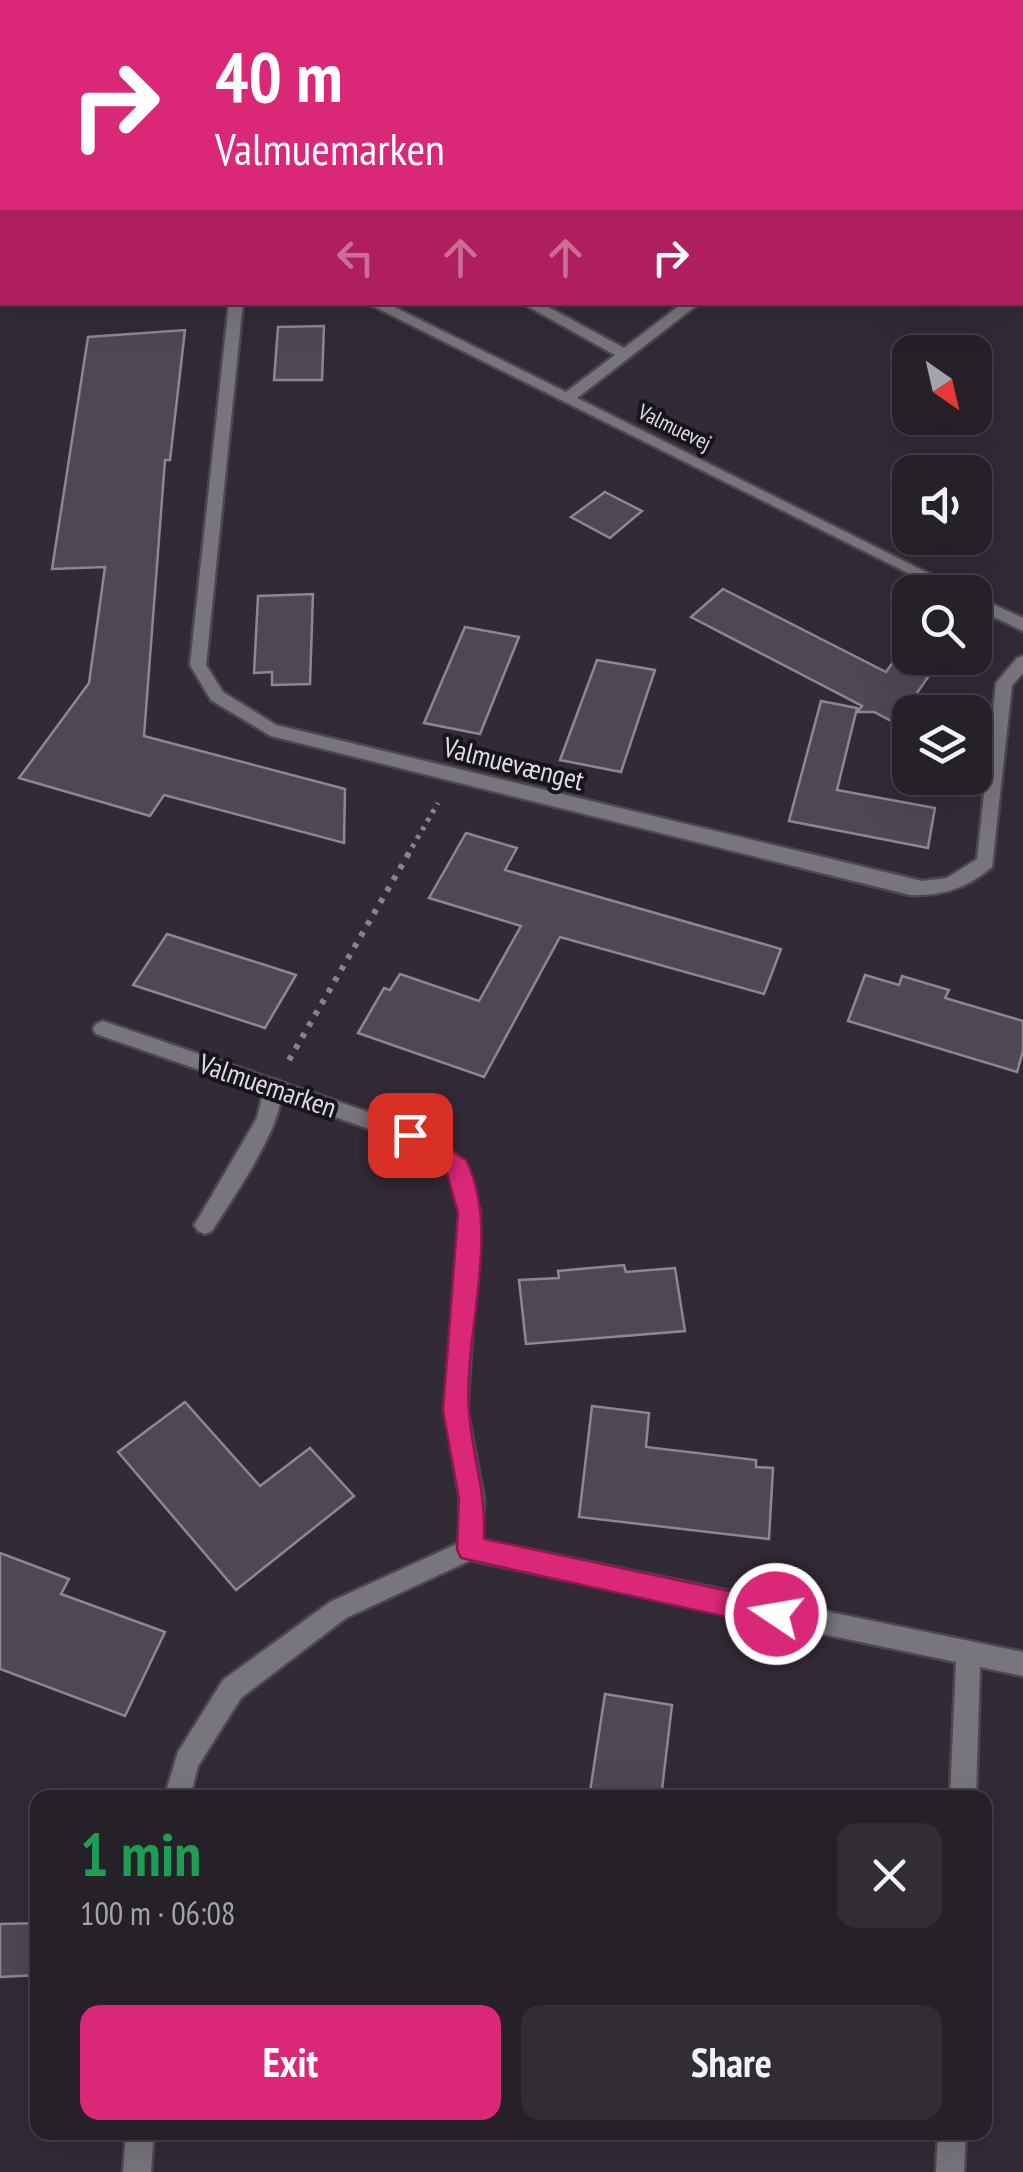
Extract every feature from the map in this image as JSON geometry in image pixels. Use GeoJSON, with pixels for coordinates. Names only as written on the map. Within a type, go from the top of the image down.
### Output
{"type":"FeatureCollection","features":[{"type":"Feature","properties":{"kind":"street","name":"Valmuevænget"},"geometry":{"type":"LineString","coordinates":[[236,305],[198,665],[217,696],[271,730],[910,888],[941,890],[965,880],[986,862],[1004,682],[1023,662]]}},
{"type":"Feature","properties":{"kind":"street","name":"Valmuevej"},"geometry":{"type":"LineString","coordinates":[[378,305],[924,575]]}},
{"type":"Feature","properties":{"kind":"street"},"geometry":{"type":"LineString","coordinates":[[533,305],[624,354]]}},
{"type":"Feature","properties":{"kind":"street"},"geometry":{"type":"LineString","coordinates":[[567,398],[690,305]]}},
{"type":"Feature","properties":{"kind":"street"},"geometry":{"type":"LineString","coordinates":[[992,610],[1023,625]]}},
{"type":"Feature","properties":{"kind":"street","name":"Valmuemarken"},"geometry":{"type":"LineString","coordinates":[[103,1028],[410,1135],[458,1167],[470,1213],[456,1410],[472,1499],[470,1549]]}},
{"type":"Feature","properties":{"kind":"street"},"geometry":{"type":"LineString","coordinates":[[205,1225],[268,1119],[273,1087]]}},
{"type":"Feature","properties":{"kind":"street"},"geometry":{"type":"LineString","coordinates":[[178,1790],[187,1761],[232,1689],[338,1610],[470,1549],[1023,1664]]}},
{"type":"Feature","properties":{"kind":"street"},"geometry":{"type":"LineString","coordinates":[[963,1790],[968,1655]]}},
{"type":"Feature","properties":{"kind":"street"},"geometry":{"type":"LineString","coordinates":[[138,2172],[140,2140]]}},
{"type":"Feature","properties":{"kind":"street"},"geometry":{"type":"LineString","coordinates":[[950,2172],[952,2140]]}},
{"type":"Feature","properties":{"kind":"path"},"geometry":{"type":"LineString","coordinates":[[273,1087],[453,776]]}},
{"type":"Feature","properties":{"kind":"building"},"geometry":{"type":"Polygon","coordinates":[[[324,326],[322,380],[274,380],[278,327],[324,326]]]}},
{"type":"Feature","properties":{"kind":"building"},"geometry":{"type":"Polygon","coordinates":[[[185,330],[170,460],[165,460],[144,736],[345,789],[344,843],[164,795],[150,816],[19,778],[89,683],[105,567],[52,569],[88,337],[185,330]]]}},
{"type":"Feature","properties":{"kind":"building"},"geometry":{"type":"Polygon","coordinates":[[[605,492],[642,511],[610,538],[571,517],[605,492]]]}},
{"type":"Feature","properties":{"kind":"building"},"geometry":{"type":"Polygon","coordinates":[[[723,589],[886,672],[892,664],[892,675],[929,675],[916,695],[892,695],[892,722],[874,712],[857,712],[862,706],[691,617],[723,589]]]}},
{"type":"Feature","properties":{"kind":"building"},"geometry":{"type":"Polygon","coordinates":[[[313,594],[310,684],[272,685],[272,672],[254,673],[258,596],[313,594]]]}},
{"type":"Feature","properties":{"kind":"building"},"geometry":{"type":"Polygon","coordinates":[[[465,627],[519,637],[480,734],[424,723],[465,627]]]}},
{"type":"Feature","properties":{"kind":"building"},"geometry":{"type":"Polygon","coordinates":[[[597,660],[655,670],[621,772],[560,760],[597,660]]]}},
{"type":"Feature","properties":{"kind":"building"},"geometry":{"type":"Polygon","coordinates":[[[821,701],[857,708],[837,790],[935,808],[928,848],[789,821],[821,701]]]}},
{"type":"Feature","properties":{"kind":"building"},"geometry":{"type":"Polygon","coordinates":[[[466,833],[517,848],[505,870],[781,949],[764,994],[560,937],[484,1077],[358,1033],[384,988],[390,990],[400,974],[479,1001],[521,926],[429,898],[466,833]]]}},
{"type":"Feature","properties":{"kind":"building"},"geometry":{"type":"Polygon","coordinates":[[[167,934],[296,975],[265,1028],[133,985],[167,934]]]}},
{"type":"Feature","properties":{"kind":"building"},"geometry":{"type":"Polygon","coordinates":[[[865,975],[899,985],[902,976],[949,990],[945,998],[1023,1021],[1023,1051],[1017,1072],[848,1021],[865,975]]]}},
{"type":"Feature","properties":{"kind":"building"},"geometry":{"type":"Polygon","coordinates":[[[624,1265],[626,1272],[675,1268],[685,1331],[526,1344],[519,1280],[559,1278],[558,1271],[624,1265]]]}},
{"type":"Feature","properties":{"kind":"building"},"geometry":{"type":"Polygon","coordinates":[[[185,1402],[260,1486],[310,1448],[354,1496],[236,1590],[118,1452],[185,1402]]]}},
{"type":"Feature","properties":{"kind":"building"},"geometry":{"type":"Polygon","coordinates":[[[592,1406],[649,1413],[646,1447],[756,1460],[756,1467],[773,1468],[769,1539],[579,1517],[592,1406]]]}},
{"type":"Feature","properties":{"kind":"building"},"geometry":{"type":"Polygon","coordinates":[[[0,1553],[69,1579],[61,1594],[165,1632],[125,1716],[0,1669],[0,1553]]]}},
{"type":"Feature","properties":{"kind":"building"},"geometry":{"type":"Polygon","coordinates":[[[605,1694],[672,1705],[662,1790],[590,1790],[605,1694]]]}},
{"type":"Feature","properties":{"kind":"building"},"geometry":{"type":"Polygon","coordinates":[[[30,1923],[30,1975],[0,1977],[0,1924],[30,1923]]]}},
{"type":"Feature","properties":{"kind":"route"},"geometry":{"type":"LineString","coordinates":[[410,1135],[458,1167],[470,1213],[456,1410],[472,1499],[470,1549],[776,1614]]}}]}
